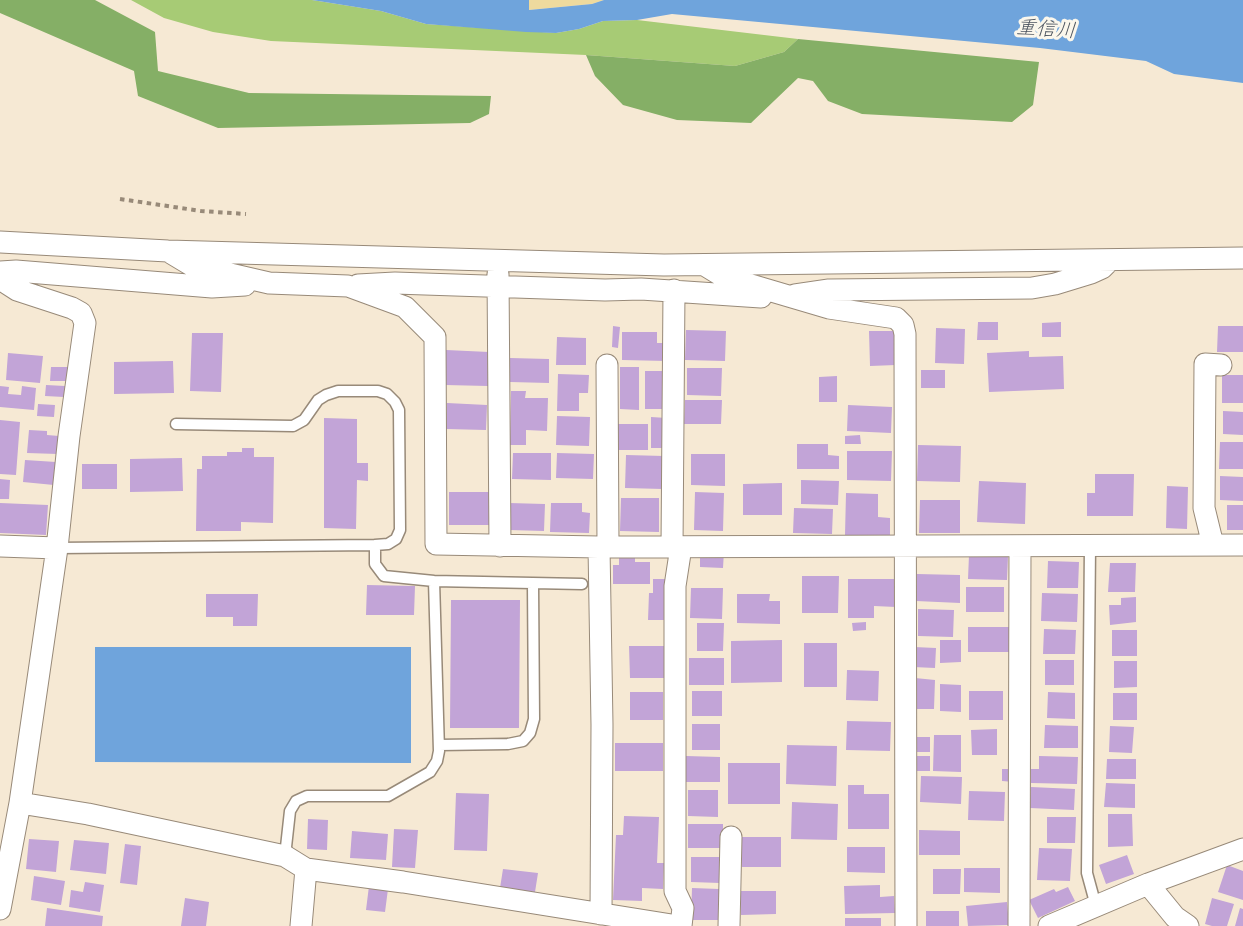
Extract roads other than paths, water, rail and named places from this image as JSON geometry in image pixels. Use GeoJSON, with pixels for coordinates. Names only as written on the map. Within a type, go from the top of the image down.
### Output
{"type":"FeatureCollection","features":[{"type":"Feature","properties":{"kind":"street"},"geometry":{"type":"LineString","coordinates":[[0,242],[168,251],[664,265],[1243,258]]}},
{"type":"Feature","properties":{"kind":"street"},"geometry":{"type":"LineString","coordinates":[[168,251],[191,265],[269,283]]}},
{"type":"Feature","properties":{"kind":"street"},"geometry":{"type":"LineString","coordinates":[[498,260],[500,546]]}},
{"type":"Feature","properties":{"kind":"street"},"geometry":{"type":"LineString","coordinates":[[0,272],[16,271],[212,287],[269,283],[348,286],[395,283],[674,290],[751,296],[791,296],[810,291],[829,290],[1032,288],[1055,284],[1090,273],[1102,268],[1109,261]]}},
{"type":"Feature","properties":{"kind":"street"},"geometry":{"type":"LineString","coordinates":[[704,265],[724,277],[829,308],[896,318],[903,325],[905,334],[906,926]]}},
{"type":"Feature","properties":{"kind":"street"},"geometry":{"type":"LineString","coordinates":[[0,279],[18,290],[72,308],[81,314],[85,323],[69,436],[57,548],[20,803],[0,909]]}},
{"type":"Feature","properties":{"kind":"street"},"geometry":{"type":"LineString","coordinates":[[348,286],[405,307],[435,337],[436,544],[604,547],[1243,545]]}},
{"type":"Feature","properties":{"kind":"street"},"geometry":{"type":"LineString","coordinates":[[20,803],[88,814],[285,856],[306,869],[680,926],[683,908],[675,891],[677,547],[674,290]]}},
{"type":"Feature","properties":{"kind":"street"},"geometry":{"type":"LineString","coordinates":[[1213,545],[1204,508],[1205,364],[1221,364]]}},
{"type":"Feature","properties":{"kind":"street"},"geometry":{"type":"LineString","coordinates":[[601,914],[607,365]]}},
{"type":"Feature","properties":{"kind":"street"},"geometry":{"type":"LineString","coordinates":[[0,546],[57,548]]}},
{"type":"Feature","properties":{"kind":"street"},"geometry":{"type":"LineString","coordinates":[[1019,926],[1020,546]]}},
{"type":"Feature","properties":{"kind":"street"},"geometry":{"type":"LineString","coordinates":[[729,926],[731,837]]}},
{"type":"Feature","properties":{"kind":"street"},"geometry":{"type":"LineString","coordinates":[[1049,926],[1148,884],[1243,849]]}},
{"type":"Feature","properties":{"kind":"street"},"geometry":{"type":"LineString","coordinates":[[301,926],[306,869]]}},
{"type":"Feature","properties":{"kind":"street"},"geometry":{"type":"LineString","coordinates":[[1148,884],[1175,916],[1188,926]]}},
{"type":"Feature","properties":{"kind":"lane"},"geometry":{"type":"LineString","coordinates":[[57,548],[375,545],[388,544],[396,539],[400,530],[399,410],[387,394],[378,391],[338,391],[326,395],[318,400],[304,420],[293,426],[176,424]]}},
{"type":"Feature","properties":{"kind":"lane"},"geometry":{"type":"LineString","coordinates":[[375,545],[375,564],[384,576],[434,580],[582,584]]}},
{"type":"Feature","properties":{"kind":"lane"},"geometry":{"type":"LineString","coordinates":[[1089,546],[1087,873],[1095,906]]}},
{"type":"Feature","properties":{"kind":"lane"},"geometry":{"type":"LineString","coordinates":[[285,856],[290,811],[296,801],[307,796],[388,796],[430,772],[437,761],[439,745],[434,580]]}},
{"type":"Feature","properties":{"kind":"lane"},"geometry":{"type":"LineString","coordinates":[[439,745],[508,744],[523,741],[530,733],[534,719],[533,584]]}},
{"type":"Feature","properties":{"kind":"water","name":"重信川"},"geometry":{"type":"Polygon","coordinates":[[[312,0],[529,0],[529,10],[592,4],[604,0],[1243,0],[1243,83],[1174,74],[1146,61],[1040,48],[672,14],[637,20],[603,21],[579,29],[556,33],[526,32],[426,24],[381,11],[312,0]]]}},
{"type":"Feature","properties":{"kind":"water"},"geometry":{"type":"Polygon","coordinates":[[[95,647],[411,647],[411,763],[95,762],[95,647]]]}}]}
